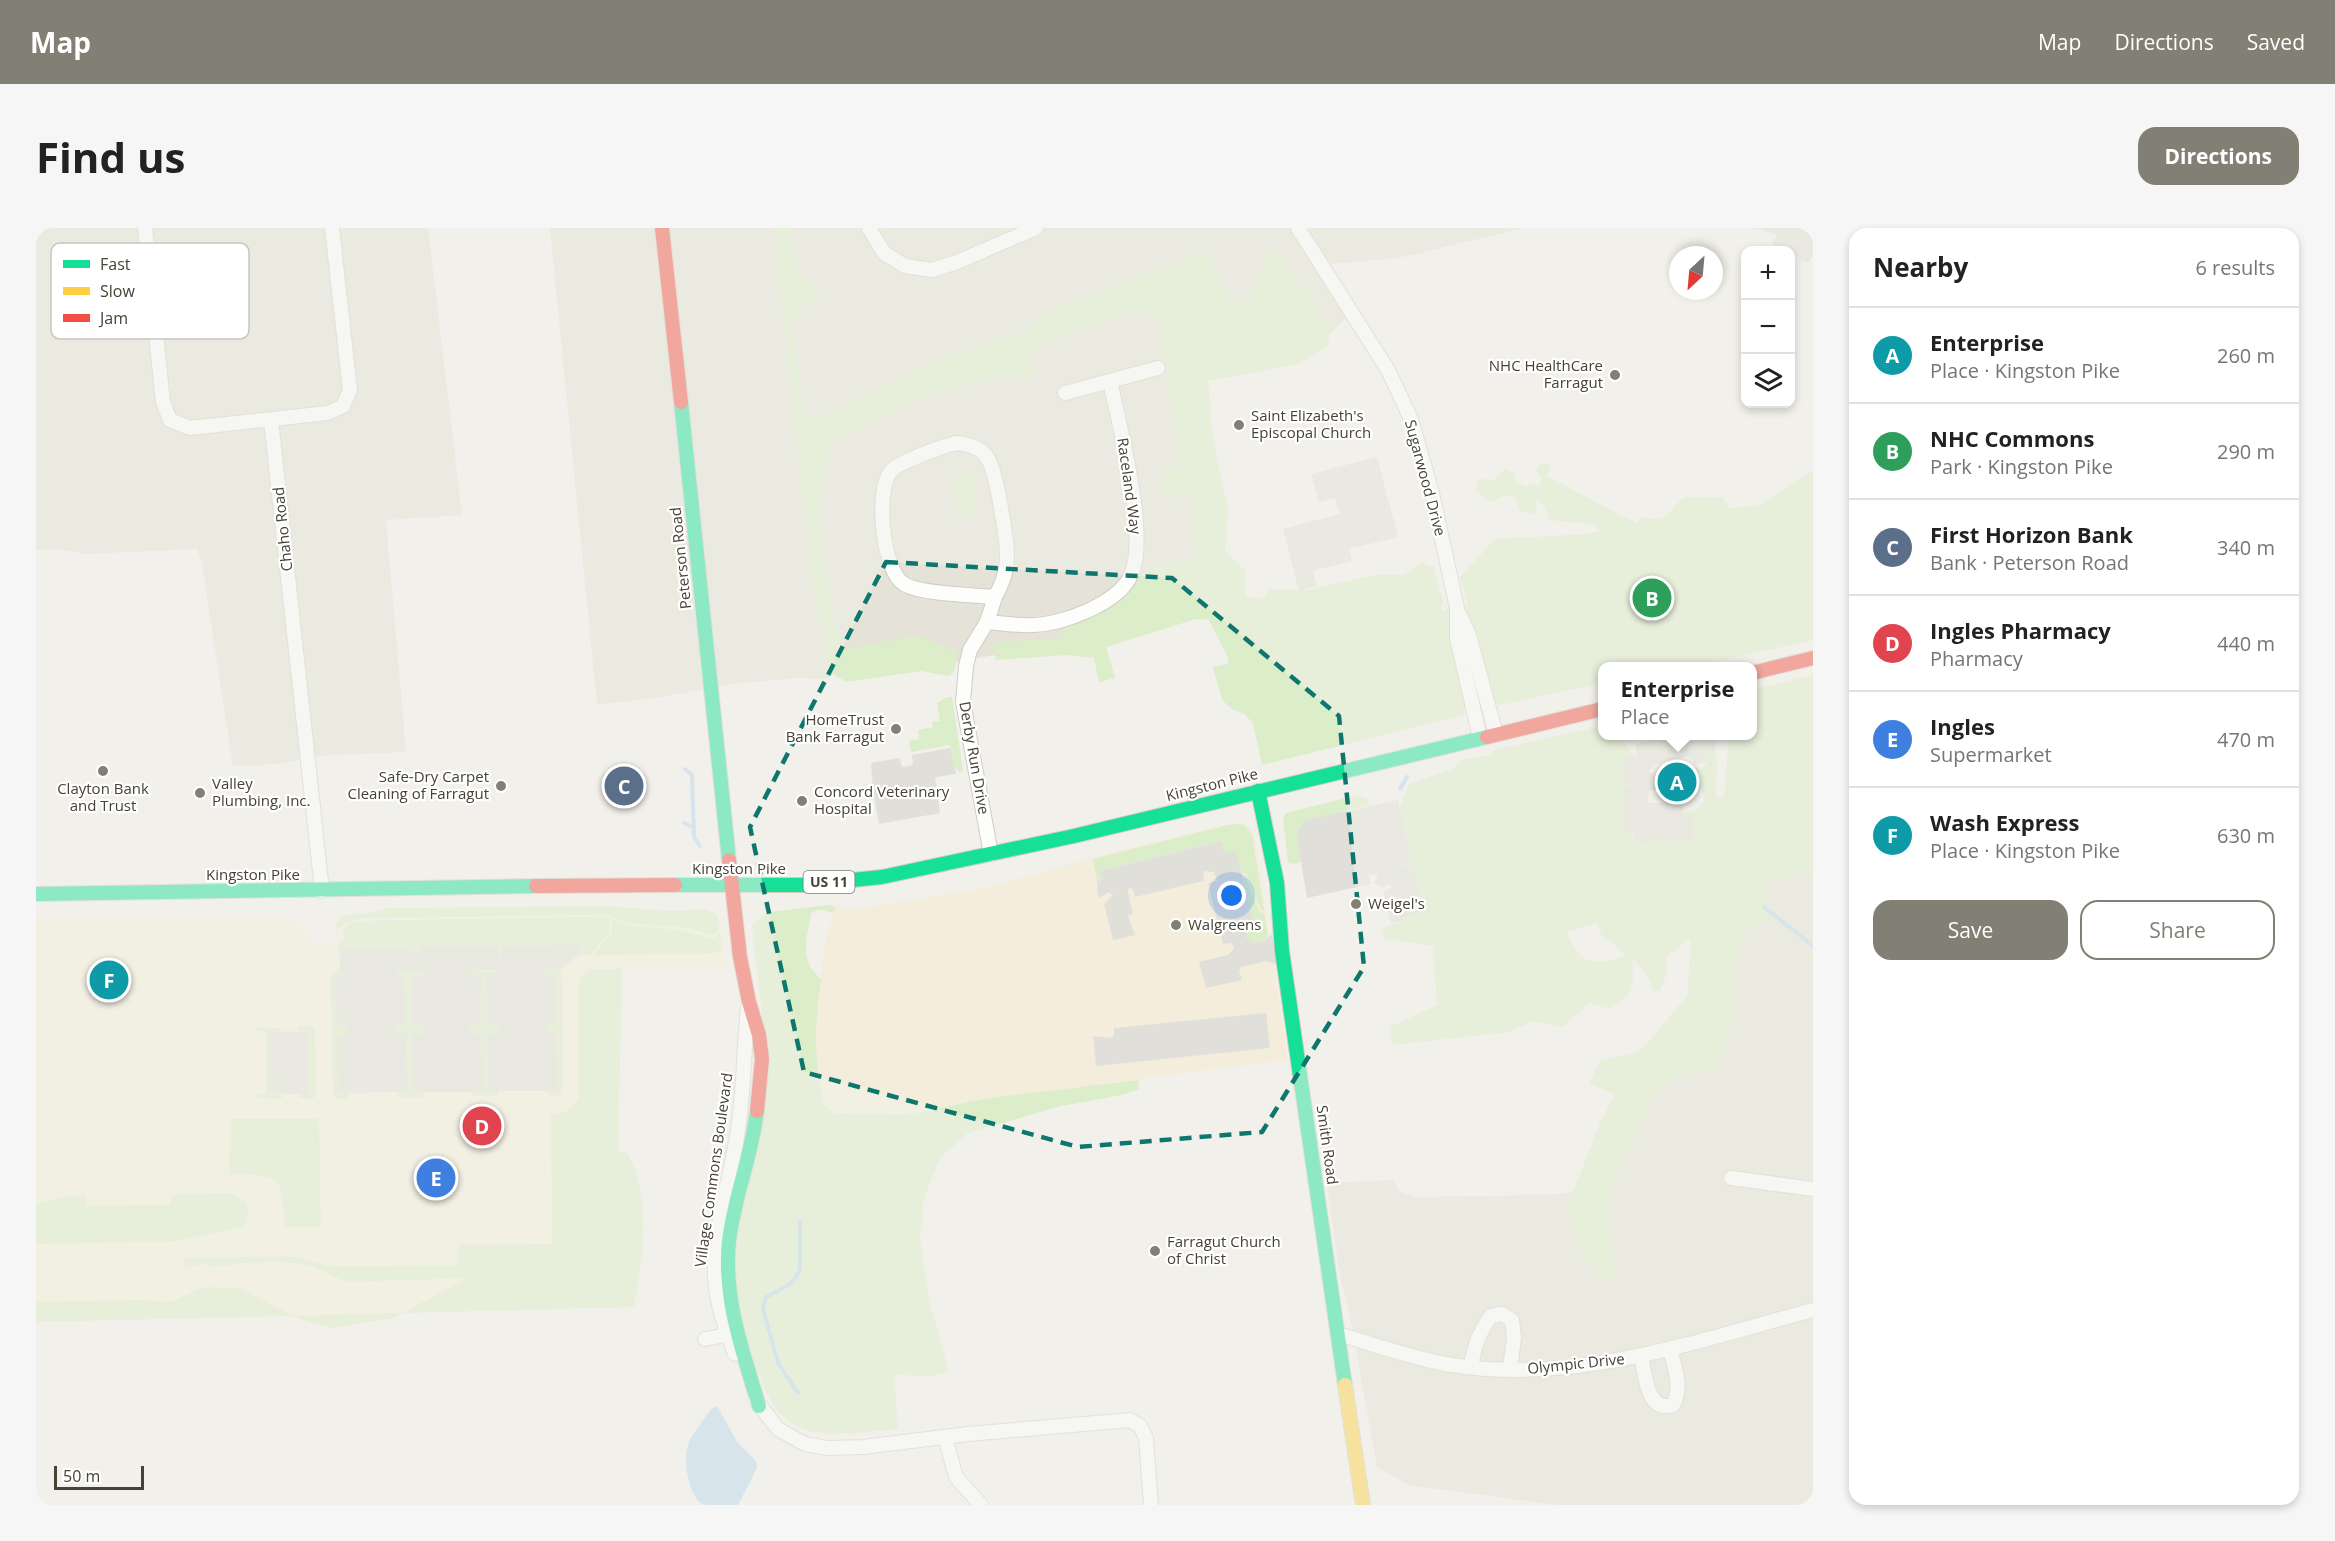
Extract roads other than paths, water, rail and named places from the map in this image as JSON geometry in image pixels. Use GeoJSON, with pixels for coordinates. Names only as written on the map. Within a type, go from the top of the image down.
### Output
{"type":"FeatureCollection","features":[{"type":"Feature","properties":{"kind":"street"},"geometry":{"type":"LineString","coordinates":[[145,228],[147,243]]}},
{"type":"Feature","properties":{"kind":"street"},"geometry":{"type":"LineString","coordinates":[[156,339],[163,402],[170,420],[190,428],[328,412],[343,406],[350,390],[333,228]]}},
{"type":"Feature","properties":{"kind":"street","name":"Peterson Road"},"geometry":{"type":"LineString","coordinates":[[662,228],[731,885]]}},
{"type":"Feature","properties":{"kind":"street"},"geometry":{"type":"LineString","coordinates":[[869,228],[884,253],[905,266],[932,270],[957,262],[1036,228]]}},
{"type":"Feature","properties":{"kind":"street","name":"Sugarwood Drive"},"geometry":{"type":"LineString","coordinates":[[1298,228],[1388,370],[1411,419],[1431,493],[1458,612],[1469,635],[1468,654],[1480,738]]}},
{"type":"Feature","properties":{"kind":"street"},"geometry":{"type":"LineString","coordinates":[[1065,393],[1158,368]]}},
{"type":"Feature","properties":{"kind":"street","name":"Raceland Way"},"geometry":{"type":"LineString","coordinates":[[987,622],[1034,626],[1089,611],[1122,590],[1131,578],[1135,565],[1138,531],[1110,381]]}},
{"type":"Feature","properties":{"kind":"street","name":"Chaho Road"},"geometry":{"type":"LineString","coordinates":[[271,420],[322,891]]}},
{"type":"Feature","properties":{"kind":"street","name":"Derby Run Drive"},"geometry":{"type":"LineString","coordinates":[[991,854],[963,702],[966,666],[970,650],[987,622],[995,597],[1003,582],[1007,557],[996,485],[989,461],[978,448],[958,442],[893,468],[884,480],[882,504],[890,565],[899,581],[915,589],[995,597]]}},
{"type":"Feature","properties":{"kind":"street","name":"Sugarwood Drive"},"geometry":{"type":"LineString","coordinates":[[1468,654],[1496,734]]}},
{"type":"Feature","properties":{"kind":"street"},"geometry":{"type":"LineString","coordinates":[[1757,672],[1813,658]]}},
{"type":"Feature","properties":{"kind":"street","name":"Kingston Pike"},"geometry":{"type":"LineString","coordinates":[[36,894],[514,886],[803,885],[882,877],[991,854],[1598,710]]}},
{"type":"Feature","properties":{"kind":"street","name":"Smith Road"},"geometry":{"type":"LineString","coordinates":[[1258,791],[1277,883],[1282,951],[1363,1505]]}},
{"type":"Feature","properties":{"kind":"street","name":"Village Commons Boulevard"},"geometry":{"type":"LineString","coordinates":[[731,885],[748,1002],[759,1035],[762,1059],[756,1118],[736,1177],[728,1273],[733,1334],[759,1406],[778,1429],[805,1444],[827,1448],[863,1447],[1117,1420],[1137,1422],[1146,1438],[1151,1505]]}},
{"type":"Feature","properties":{"kind":"street"},"geometry":{"type":"LineString","coordinates":[[1731,1178],[1813,1189]]}},
{"type":"Feature","properties":{"kind":"street","name":"Olympic Drive"},"geometry":{"type":"LineString","coordinates":[[1338,1334],[1452,1365],[1540,1370],[1622,1360],[1813,1310]]}},
{"type":"Feature","properties":{"kind":"street"},"geometry":{"type":"LineString","coordinates":[[1470,1366],[1475,1342],[1482,1328],[1491,1316],[1503,1314],[1512,1320],[1514,1337],[1510,1369]]}},
{"type":"Feature","properties":{"kind":"street"},"geometry":{"type":"LineString","coordinates":[[705,1339],[733,1334]]}},
{"type":"Feature","properties":{"kind":"street"},"geometry":{"type":"LineString","coordinates":[[1641,1355],[1651,1398],[1666,1407],[1673,1405],[1677,1398],[1678,1388],[1670,1348]]}},
{"type":"Feature","properties":{"kind":"street"},"geometry":{"type":"LineString","coordinates":[[945,1437],[956,1477],[981,1505]]}},
{"type":"Feature","properties":{"kind":"water"},"geometry":{"type":"Polygon","coordinates":[[[717,1406],[737,1442],[756,1461],[757,1468],[738,1505],[705,1505],[699,1502],[688,1478],[686,1460],[690,1440],[711,1409],[717,1406]]]}},
{"type":"Feature","properties":{"kind":"waterway"},"geometry":{"type":"LineString","coordinates":[[685,769],[692,775],[694,837],[700,846]]}},
{"type":"Feature","properties":{"kind":"waterway"},"geometry":{"type":"LineString","coordinates":[[1400,789],[1407,777]]}},
{"type":"Feature","properties":{"kind":"waterway"},"geometry":{"type":"LineString","coordinates":[[684,823],[693,827]]}},
{"type":"Feature","properties":{"kind":"waterway"},"geometry":{"type":"LineString","coordinates":[[1764,907],[1813,946]]}},
{"type":"Feature","properties":{"kind":"waterway"},"geometry":{"type":"LineString","coordinates":[[798,1393],[778,1363],[763,1309],[766,1297],[791,1283],[798,1274],[800,1269],[800,1221]]}},
{"type":"Feature","properties":{"kind":"place","name":"NHC HealthCare Farragut"},"geometry":{"type":"Point","coordinates":[1615,375]}},
{"type":"Feature","properties":{"kind":"place","name":"Saint Elizabeth's Episcopal Church"},"geometry":{"type":"Point","coordinates":[1239,425]}},
{"type":"Feature","properties":{"kind":"place","name":"NHC Commons"},"geometry":{"type":"Point","coordinates":[1652,598]}},
{"type":"Feature","properties":{"kind":"place","name":"HomeTrust Bank Farragut"},"geometry":{"type":"Point","coordinates":[896,729]}},
{"type":"Feature","properties":{"kind":"place","name":"Clayton Bank and Trust"},"geometry":{"type":"Point","coordinates":[103,771]}},
{"type":"Feature","properties":{"kind":"place","name":"Enterprise"},"geometry":{"type":"Point","coordinates":[1677,782]}},
{"type":"Feature","properties":{"kind":"place","name":"Safe-Dry Carpet Cleaning of Farragut"},"geometry":{"type":"Point","coordinates":[501,786]}},
{"type":"Feature","properties":{"kind":"place","name":"First Horizon Bank"},"geometry":{"type":"Point","coordinates":[624,786]}},
{"type":"Feature","properties":{"kind":"place","name":"Valley Plumbing, Inc."},"geometry":{"type":"Point","coordinates":[200,793]}},
{"type":"Feature","properties":{"kind":"place","name":"Concord Veterinary Hospital"},"geometry":{"type":"Point","coordinates":[802,801]}},
{"type":"Feature","properties":{"kind":"place","name":"Weigel's"},"geometry":{"type":"Point","coordinates":[1356,904]}},
{"type":"Feature","properties":{"kind":"place","name":"Walgreens"},"geometry":{"type":"Point","coordinates":[1176,925]}},
{"type":"Feature","properties":{"kind":"place","name":"Wash Express"},"geometry":{"type":"Point","coordinates":[109,980]}},
{"type":"Feature","properties":{"kind":"place","name":"Ingles Pharmacy"},"geometry":{"type":"Point","coordinates":[482,1126]}},
{"type":"Feature","properties":{"kind":"place","name":"Ingles"},"geometry":{"type":"Point","coordinates":[436,1178]}},
{"type":"Feature","properties":{"kind":"place","name":"Farragut Church of Christ"},"geometry":{"type":"Point","coordinates":[1155,1251]}}]}
